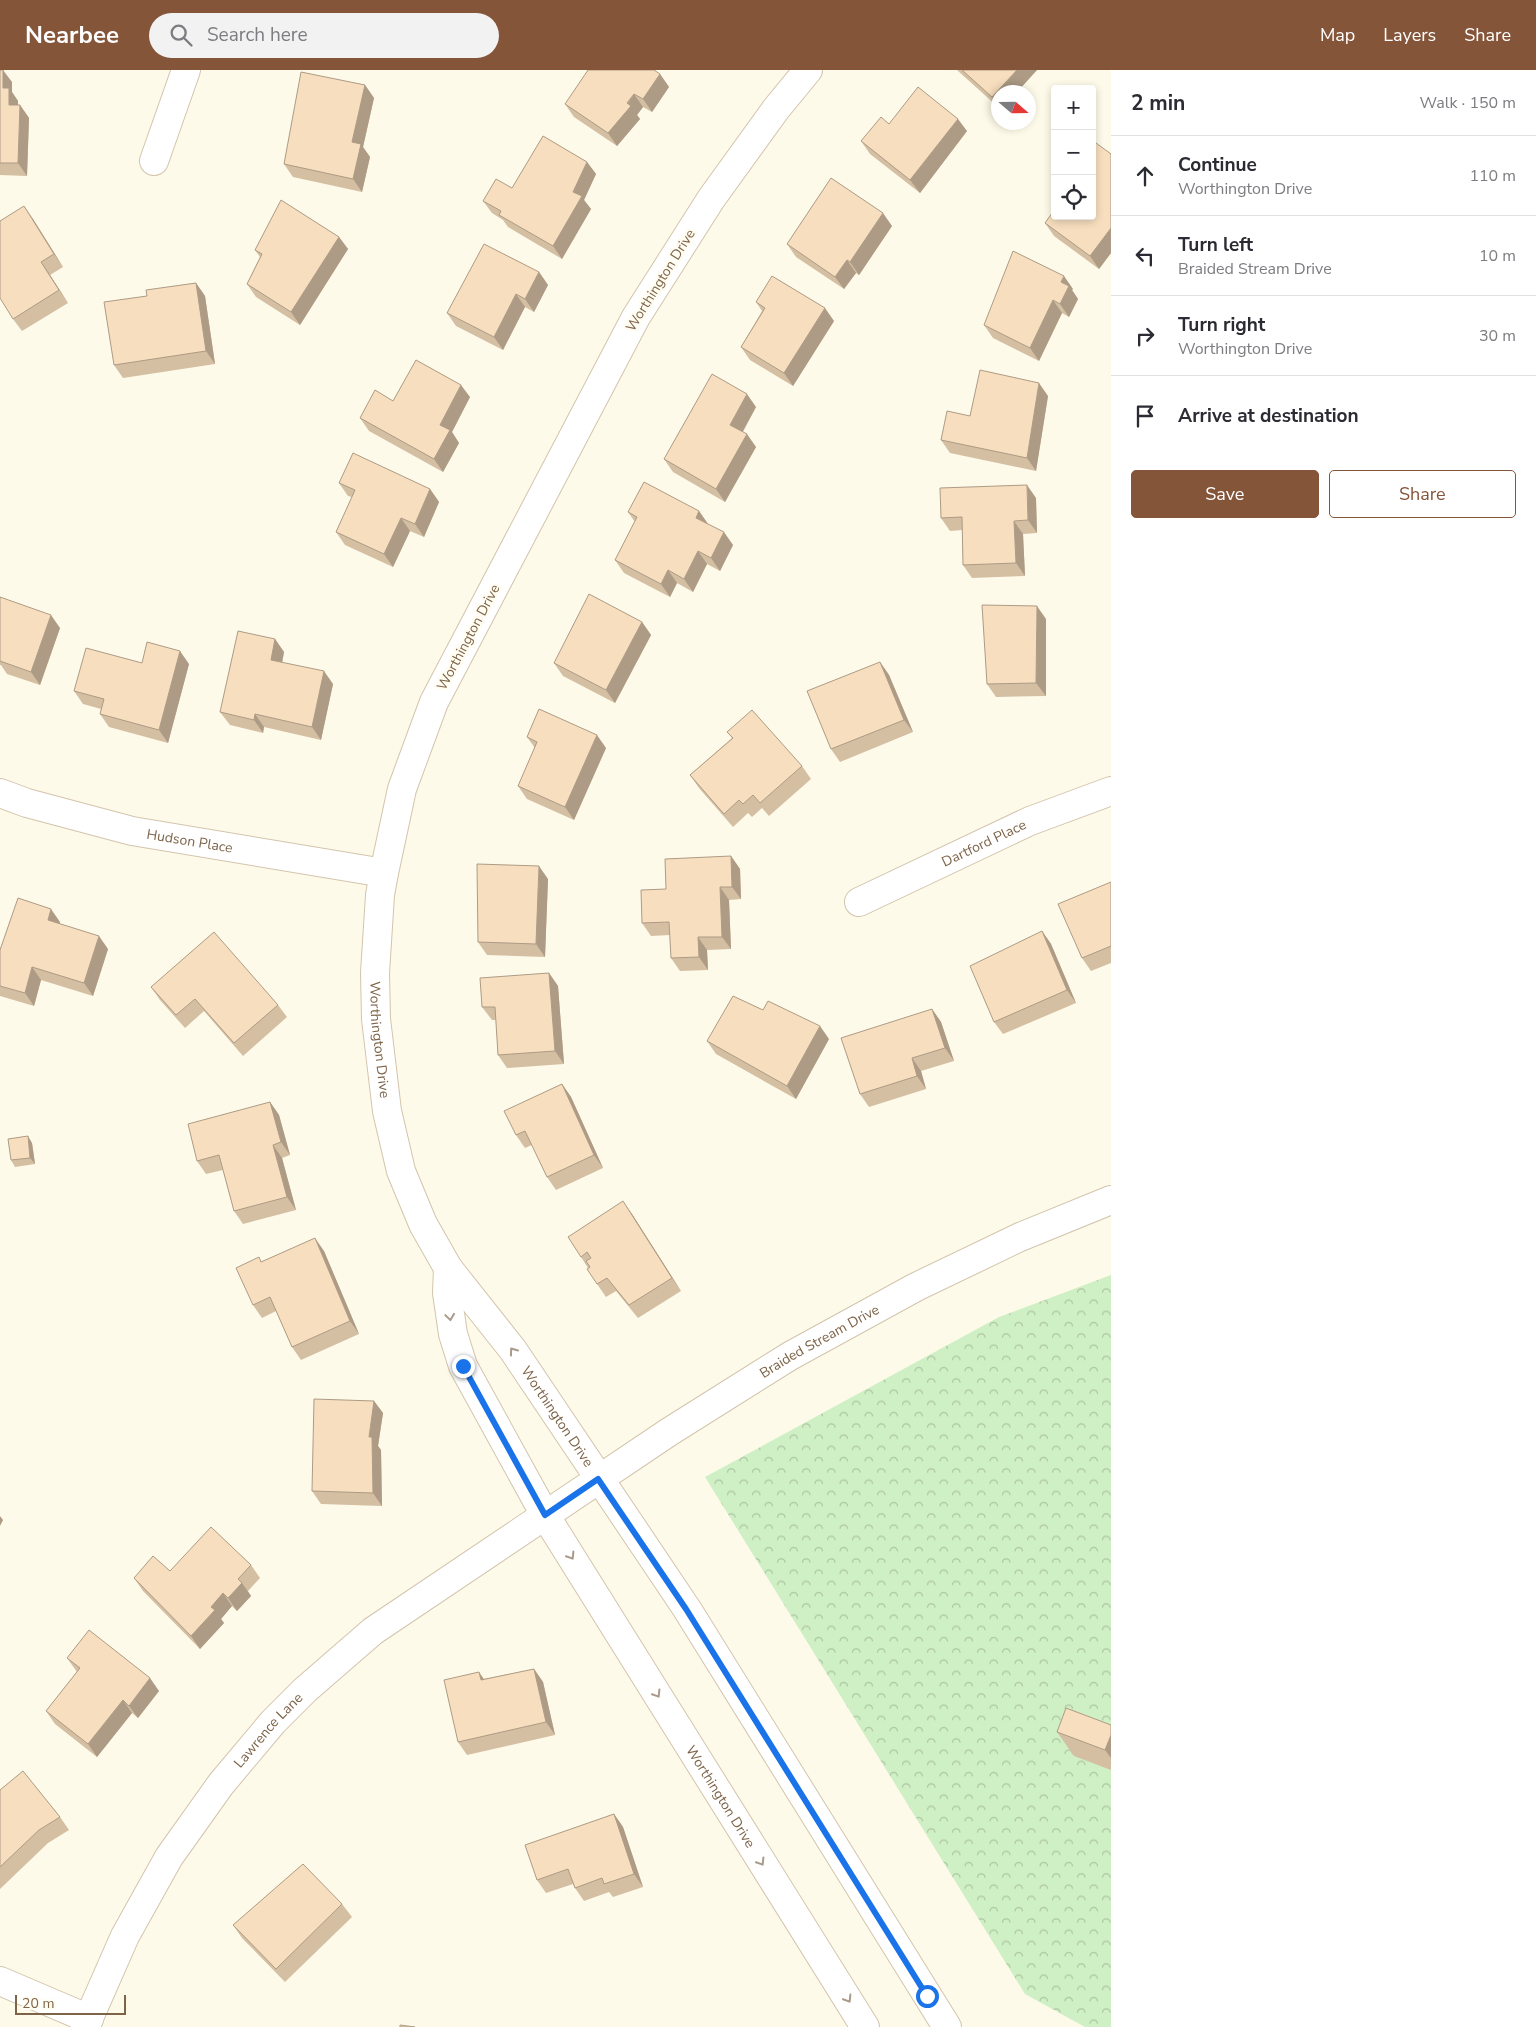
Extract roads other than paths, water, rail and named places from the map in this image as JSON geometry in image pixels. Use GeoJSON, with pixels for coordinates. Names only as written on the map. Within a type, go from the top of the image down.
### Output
{"type":"FeatureCollection","features":[{"type":"Feature","properties":{"kind":"street"},"geometry":{"type":"LineString","coordinates":[[154,161],[186,70]]}},
{"type":"Feature","properties":{"kind":"street","name":"Worthington Drive"},"geometry":{"type":"LineString","coordinates":[[808,70],[776,109],[711,199],[636,317],[434,702],[402,789],[384,873],[380,895],[375,973],[376,1019],[386,1111],[401,1171],[423,1224],[448,1268],[513,1350],[686,1609],[946,2027]]}},
{"type":"Feature","properties":{"kind":"street","name":"Dartford Place"},"geometry":{"type":"LineString","coordinates":[[859,902],[1030,821],[1111,790]]}},
{"type":"Feature","properties":{"kind":"street","name":"Hudson Place"},"geometry":{"type":"LineString","coordinates":[[0,793],[27,803],[132,831],[384,873]]}},
{"type":"Feature","properties":{"kind":"street","name":"Braided Stream Drive"},"geometry":{"type":"LineString","coordinates":[[545,1515],[669,1432],[790,1356],[916,1287],[1020,1237],[1111,1200]]}},
{"type":"Feature","properties":{"kind":"street","name":"Worthington Drive"},"geometry":{"type":"LineString","coordinates":[[448,1268],[447,1293],[453,1334],[463,1366],[545,1515],[865,2027]]}},
{"type":"Feature","properties":{"kind":"street","name":"Lawrence Lane"},"geometry":{"type":"LineString","coordinates":[[87,2023],[125,1936],[169,1857],[221,1784],[273,1722],[305,1690],[373,1631],[545,1515]]}},
{"type":"Feature","properties":{"kind":"street"},"geometry":{"type":"LineString","coordinates":[[0,1981],[87,2023]]}}]}
